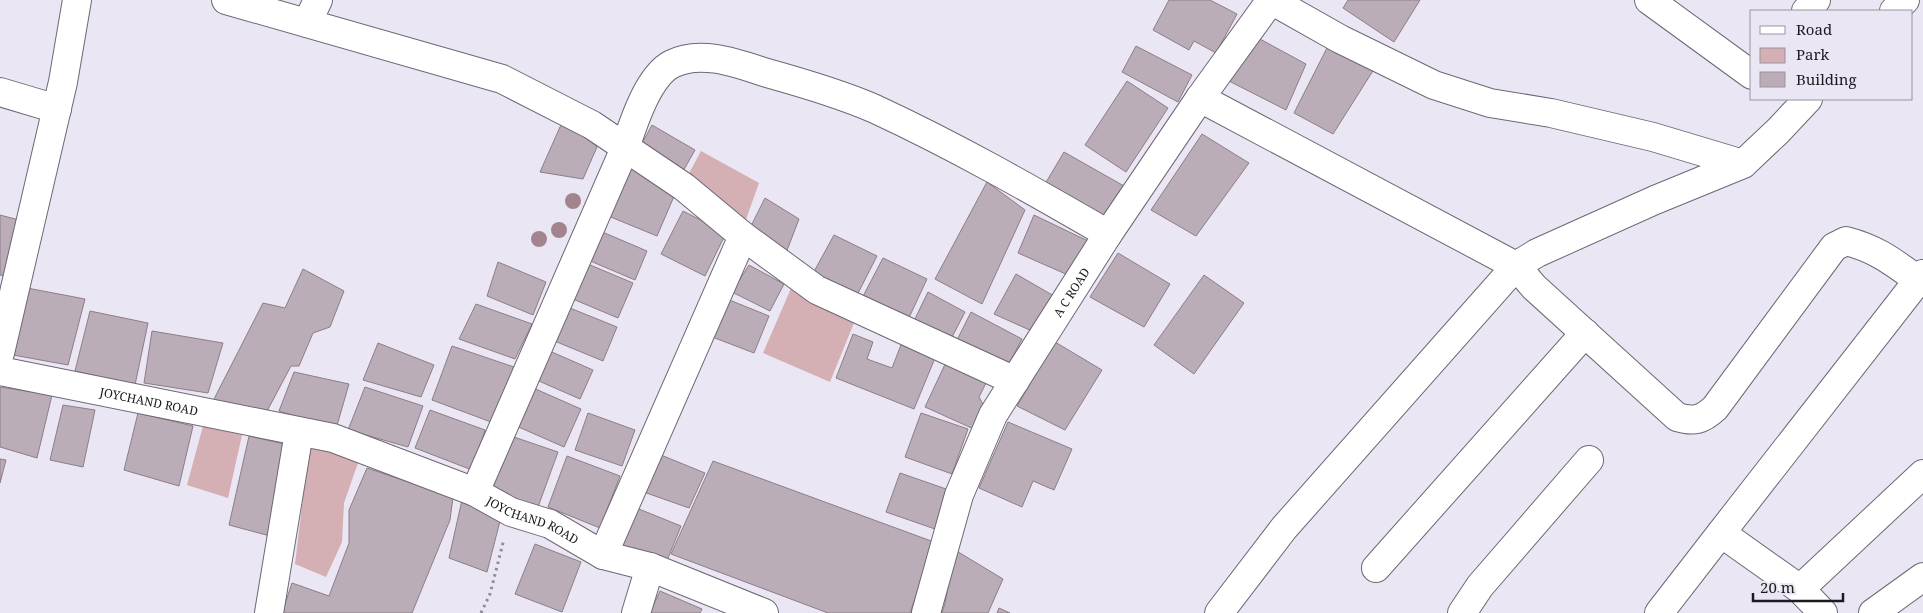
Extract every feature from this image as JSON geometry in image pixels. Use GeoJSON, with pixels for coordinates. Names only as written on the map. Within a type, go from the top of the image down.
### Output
{"type":"FeatureCollection","features":[{"type":"Feature","properties":{"kind":"street"},"geometry":{"type":"LineString","coordinates":[[0,352],[57,109],[77,0]]}},
{"type":"Feature","properties":{"kind":"street"},"geometry":{"type":"LineString","coordinates":[[226,0],[313,11],[423,58],[502,79],[592,125],[684,187],[743,236],[817,290],[1015,382]]}},
{"type":"Feature","properties":{"kind":"street"},"geometry":{"type":"LineString","coordinates":[[1271,0],[1340,39],[1434,84],[1490,102],[1551,113],[1653,137],[1743,164]]}},
{"type":"Feature","properties":{"kind":"street","name":"A C ROAD"},"geometry":{"type":"LineString","coordinates":[[926,613],[960,494],[993,415],[1108,234],[1200,98],[1271,0]]}},
{"type":"Feature","properties":{"kind":"street"},"geometry":{"type":"LineString","coordinates":[[1649,0],[1750,74]]}},
{"type":"Feature","properties":{"kind":"street"},"geometry":{"type":"LineString","coordinates":[[1807,10],[1816,0]]}},
{"type":"Feature","properties":{"kind":"street"},"geometry":{"type":"LineString","coordinates":[[1895,10],[1904,0]]}},
{"type":"Feature","properties":{"kind":"street"},"geometry":{"type":"LineString","coordinates":[[475,492],[650,88],[660,74],[672,64],[692,58],[727,61],[798,82],[874,108],[963,153],[1108,234]]}},
{"type":"Feature","properties":{"kind":"street"},"geometry":{"type":"LineString","coordinates":[[0,92],[57,109]]}},
{"type":"Feature","properties":{"kind":"street"},"geometry":{"type":"LineString","coordinates":[[1200,98],[1516,266],[1534,286],[1677,417],[1689,421],[1705,417],[1715,408],[1834,246],[1846,240],[1865,246],[1921,277],[1659,613]]}},
{"type":"Feature","properties":{"kind":"street"},"geometry":{"type":"LineString","coordinates":[[1219,613],[1284,528],[1516,266],[1537,253],[1637,208],[1743,164],[1778,131],[1796,102]]}},
{"type":"Feature","properties":{"kind":"street"},"geometry":{"type":"LineString","coordinates":[[603,555],[743,236]]}},
{"type":"Feature","properties":{"kind":"street"},"geometry":{"type":"LineString","coordinates":[[1376,568],[1585,333]]}},
{"type":"Feature","properties":{"kind":"street","name":"JOYCHAND ROAD"},"geometry":{"type":"LineString","coordinates":[[0,371],[333,438],[475,492],[511,512],[550,524],[603,555],[650,567],[763,613]]}},
{"type":"Feature","properties":{"kind":"street"},"geometry":{"type":"LineString","coordinates":[[268,613],[300,432]]}},
{"type":"Feature","properties":{"kind":"street"},"geometry":{"type":"LineString","coordinates":[[1462,613],[1480,586],[1589,460]]}},
{"type":"Feature","properties":{"kind":"street"},"geometry":{"type":"LineString","coordinates":[[1800,589],[1923,474]]}},
{"type":"Feature","properties":{"kind":"street"},"geometry":{"type":"LineString","coordinates":[[1721,533],[1800,589],[1823,613]]}},
{"type":"Feature","properties":{"kind":"street"},"geometry":{"type":"LineString","coordinates":[[636,613],[650,567]]}},
{"type":"Feature","properties":{"kind":"street"},"geometry":{"type":"LineString","coordinates":[[1873,613],[1923,576]]}},
{"type":"Feature","properties":{"kind":"path"},"geometry":{"type":"LineString","coordinates":[[481,613],[490,594],[511,512]]}},
{"type":"Feature","properties":{"kind":"green space"},"geometry":{"type":"Polygon","coordinates":[[[701,151],[759,183],[744,225],[686,179],[701,151]]]}},
{"type":"Feature","properties":{"kind":"green space"},"geometry":{"type":"Polygon","coordinates":[[[792,286],[856,318],[830,382],[763,353],[792,286]]]}},
{"type":"Feature","properties":{"kind":"green space"},"geometry":{"type":"Polygon","coordinates":[[[203,426],[242,435],[228,498],[187,485],[203,426]]]}},
{"type":"Feature","properties":{"kind":"green space"},"geometry":{"type":"Polygon","coordinates":[[[309,448],[331,448],[359,460],[344,503],[342,542],[326,577],[295,564],[309,448]]]}},
{"type":"Feature","properties":{"kind":"building"},"geometry":{"type":"Polygon","coordinates":[[[1169,0],[1210,0],[1237,14],[1216,53],[1194,41],[1189,50],[1153,30],[1169,0]]]}},
{"type":"Feature","properties":{"kind":"building"},"geometry":{"type":"Polygon","coordinates":[[[1348,0],[1420,0],[1394,42],[1343,8],[1348,0]]]}},
{"type":"Feature","properties":{"kind":"building"},"geometry":{"type":"Polygon","coordinates":[[[1258,38],[1306,64],[1286,110],[1227,80],[1258,38]]]}},
{"type":"Feature","properties":{"kind":"building"},"geometry":{"type":"Polygon","coordinates":[[[1330,42],[1376,66],[1333,134],[1294,113],[1330,42]]]}},
{"type":"Feature","properties":{"kind":"building"},"geometry":{"type":"Polygon","coordinates":[[[1136,46],[1192,75],[1178,102],[1122,72],[1136,46]]]}},
{"type":"Feature","properties":{"kind":"building"},"geometry":{"type":"Polygon","coordinates":[[[1127,81],[1168,108],[1126,172],[1085,145],[1127,81]]]}},
{"type":"Feature","properties":{"kind":"building"},"geometry":{"type":"Polygon","coordinates":[[[564,118],[597,147],[583,179],[540,172],[564,118]]]}},
{"type":"Feature","properties":{"kind":"building"},"geometry":{"type":"Polygon","coordinates":[[[652,125],[695,150],[682,173],[639,149],[652,125]]]}},
{"type":"Feature","properties":{"kind":"building"},"geometry":{"type":"Polygon","coordinates":[[[1202,134],[1249,163],[1196,236],[1151,210],[1202,134]]]}},
{"type":"Feature","properties":{"kind":"building"},"geometry":{"type":"Polygon","coordinates":[[[1064,152],[1124,186],[1104,218],[1045,184],[1064,152]]]}},
{"type":"Feature","properties":{"kind":"building"},"geometry":{"type":"Polygon","coordinates":[[[621,160],[675,194],[657,236],[601,213],[621,160]]]}},
{"type":"Feature","properties":{"kind":"building"},"geometry":{"type":"Polygon","coordinates":[[[987,182],[1025,210],[982,304],[935,279],[987,182]]]}},
{"type":"Feature","properties":{"kind":"building"},"geometry":{"type":"Polygon","coordinates":[[[765,198],[799,219],[786,253],[748,232],[765,198]]]}},
{"type":"Feature","properties":{"kind":"building"},"geometry":{"type":"Polygon","coordinates":[[[683,211],[726,233],[705,276],[661,254],[683,211]]]}},
{"type":"Feature","properties":{"kind":"building"},"geometry":{"type":"Polygon","coordinates":[[[0,215],[23,221],[9,277],[0,275],[0,215]]]}},
{"type":"Feature","properties":{"kind":"building"},"geometry":{"type":"Polygon","coordinates":[[[1034,215],[1088,241],[1068,275],[1018,253],[1034,215]]]}},
{"type":"Feature","properties":{"kind":"building"},"geometry":{"type":"Polygon","coordinates":[[[600,231],[647,251],[635,280],[588,260],[600,231]]]}},
{"type":"Feature","properties":{"kind":"building"},"geometry":{"type":"Polygon","coordinates":[[[834,235],[877,256],[855,299],[811,277],[834,235]]]}},
{"type":"Feature","properties":{"kind":"building"},"geometry":{"type":"Polygon","coordinates":[[[1118,253],[1170,284],[1144,327],[1090,297],[1118,253]]]}},
{"type":"Feature","properties":{"kind":"building"},"geometry":{"type":"Polygon","coordinates":[[[883,258],[927,279],[907,322],[860,302],[883,258]]]}},
{"type":"Feature","properties":{"kind":"building"},"geometry":{"type":"Polygon","coordinates":[[[498,262],[546,282],[533,315],[487,296],[498,262]]]}},
{"type":"Feature","properties":{"kind":"building"},"geometry":{"type":"Polygon","coordinates":[[[583,262],[633,283],[618,318],[568,297],[583,262]]]}},
{"type":"Feature","properties":{"kind":"building"},"geometry":{"type":"Polygon","coordinates":[[[749,265],[784,284],[770,311],[732,292],[749,265]]]}},
{"type":"Feature","properties":{"kind":"building"},"geometry":{"type":"Polygon","coordinates":[[[303,269],[344,291],[330,327],[313,333],[299,366],[291,366],[265,415],[240,411],[214,399],[263,303],[285,308],[303,269]]]}},
{"type":"Feature","properties":{"kind":"building"},"geometry":{"type":"Polygon","coordinates":[[[1016,274],[1054,296],[1034,332],[994,314],[1016,274]]]}},
{"type":"Feature","properties":{"kind":"building"},"geometry":{"type":"Polygon","coordinates":[[[1204,275],[1244,303],[1194,374],[1154,345],[1204,275]]]}},
{"type":"Feature","properties":{"kind":"building"},"geometry":{"type":"Polygon","coordinates":[[[27,288],[85,299],[68,365],[13,355],[27,288]]]}},
{"type":"Feature","properties":{"kind":"building"},"geometry":{"type":"Polygon","coordinates":[[[928,292],[965,312],[950,341],[912,325],[928,292]]]}},
{"type":"Feature","properties":{"kind":"building"},"geometry":{"type":"Polygon","coordinates":[[[722,297],[769,316],[754,353],[707,335],[722,297]]]}},
{"type":"Feature","properties":{"kind":"building"},"geometry":{"type":"Polygon","coordinates":[[[476,304],[532,324],[515,359],[459,339],[476,304]]]}},
{"type":"Feature","properties":{"kind":"building"},"geometry":{"type":"Polygon","coordinates":[[[565,306],[617,327],[603,361],[552,340],[565,306]]]}},
{"type":"Feature","properties":{"kind":"building"},"geometry":{"type":"Polygon","coordinates":[[[90,311],[148,323],[135,385],[75,371],[90,311]]]}},
{"type":"Feature","properties":{"kind":"building"},"geometry":{"type":"Polygon","coordinates":[[[971,312],[1022,339],[1007,367],[955,344],[971,312]]]}},
{"type":"Feature","properties":{"kind":"building"},"geometry":{"type":"Polygon","coordinates":[[[152,331],[223,343],[208,393],[144,383],[152,331]]]}},
{"type":"Feature","properties":{"kind":"building"},"geometry":{"type":"Polygon","coordinates":[[[853,334],[873,342],[867,359],[892,368],[901,345],[935,358],[914,409],[836,378],[853,334]]]}},
{"type":"Feature","properties":{"kind":"building"},"geometry":{"type":"Polygon","coordinates":[[[1055,342],[1102,370],[1065,430],[1017,406],[1055,342]]]}},
{"type":"Feature","properties":{"kind":"building"},"geometry":{"type":"Polygon","coordinates":[[[378,343],[434,365],[421,397],[363,380],[378,343]]]}},
{"type":"Feature","properties":{"kind":"building"},"geometry":{"type":"Polygon","coordinates":[[[452,346],[514,367],[491,422],[432,400],[452,346]]]}},
{"type":"Feature","properties":{"kind":"building"},"geometry":{"type":"Polygon","coordinates":[[[545,349],[593,370],[580,399],[532,378],[545,349]]]}},
{"type":"Feature","properties":{"kind":"building"},"geometry":{"type":"Polygon","coordinates":[[[947,360],[988,379],[979,397],[986,410],[976,430],[925,407],[947,360]]]}},
{"type":"Feature","properties":{"kind":"building"},"geometry":{"type":"Polygon","coordinates":[[[294,372],[349,384],[336,429],[279,411],[294,372]]]}},
{"type":"Feature","properties":{"kind":"building"},"geometry":{"type":"Polygon","coordinates":[[[0,387],[52,395],[37,458],[0,447],[0,387]]]}},
{"type":"Feature","properties":{"kind":"building"},"geometry":{"type":"Polygon","coordinates":[[[365,387],[423,406],[408,447],[348,430],[365,387]]]}},
{"type":"Feature","properties":{"kind":"building"},"geometry":{"type":"Polygon","coordinates":[[[531,387],[581,409],[564,447],[514,425],[531,387]]]}},
{"type":"Feature","properties":{"kind":"building"},"geometry":{"type":"Polygon","coordinates":[[[63,405],[95,410],[83,467],[50,460],[63,405]]]}},
{"type":"Feature","properties":{"kind":"building"},"geometry":{"type":"Polygon","coordinates":[[[430,410],[485,430],[472,470],[415,448],[430,410]]]}},
{"type":"Feature","properties":{"kind":"building"},"geometry":{"type":"Polygon","coordinates":[[[138,413],[193,426],[179,486],[124,470],[138,413]]]}},
{"type":"Feature","properties":{"kind":"building"},"geometry":{"type":"Polygon","coordinates":[[[588,413],[635,430],[622,466],[575,450],[588,413]]]}},
{"type":"Feature","properties":{"kind":"building"},"geometry":{"type":"Polygon","coordinates":[[[921,413],[968,429],[952,474],[905,457],[921,413]]]}},
{"type":"Feature","properties":{"kind":"building"},"geometry":{"type":"Polygon","coordinates":[[[1008,422],[1072,449],[1054,490],[1033,481],[1022,507],[979,488],[1008,422]]]}},
{"type":"Feature","properties":{"kind":"building"},"geometry":{"type":"Polygon","coordinates":[[[249,436],[284,444],[270,536],[229,525],[249,436]]]}},
{"type":"Feature","properties":{"kind":"building"},"geometry":{"type":"Polygon","coordinates":[[[511,436],[558,452],[538,507],[492,490],[511,436]]]}},
{"type":"Feature","properties":{"kind":"building"},"geometry":{"type":"Polygon","coordinates":[[[661,455],[705,473],[689,508],[638,490],[661,455]]]}},
{"type":"Feature","properties":{"kind":"building"},"geometry":{"type":"Polygon","coordinates":[[[567,456],[620,476],[600,528],[548,507],[567,456]]]}},
{"type":"Feature","properties":{"kind":"building"},"geometry":{"type":"Polygon","coordinates":[[[0,459],[6,460],[0,483],[0,459]]]}},
{"type":"Feature","properties":{"kind":"building"},"geometry":{"type":"Polygon","coordinates":[[[713,461],[934,542],[910,613],[828,613],[671,554],[713,461]]]}},
{"type":"Feature","properties":{"kind":"building"},"geometry":{"type":"Polygon","coordinates":[[[367,468],[453,497],[450,520],[412,613],[282,613],[292,583],[329,596],[349,543],[349,510],[367,468]]]}},
{"type":"Feature","properties":{"kind":"building"},"geometry":{"type":"Polygon","coordinates":[[[900,473],[949,490],[935,529],[886,512],[900,473]]]}},
{"type":"Feature","properties":{"kind":"building"},"geometry":{"type":"Polygon","coordinates":[[[462,500],[501,517],[487,572],[449,558],[462,500]]]}},
{"type":"Feature","properties":{"kind":"building"},"geometry":{"type":"Polygon","coordinates":[[[634,507],[681,526],[666,563],[619,544],[634,507]]]}},
{"type":"Feature","properties":{"kind":"building"},"geometry":{"type":"Polygon","coordinates":[[[535,544],[581,562],[562,612],[515,594],[535,544]]]}},
{"type":"Feature","properties":{"kind":"building"},"geometry":{"type":"Polygon","coordinates":[[[955,550],[1003,579],[988,613],[942,613],[955,550]]]}},
{"type":"Feature","properties":{"kind":"building"},"geometry":{"type":"Polygon","coordinates":[[[660,591],[702,609],[700,613],[650,613],[660,591]]]}},
{"type":"Feature","properties":{"kind":"building"},"geometry":{"type":"Polygon","coordinates":[[[999,608],[1010,613],[997,613],[999,608]]]}}]}
